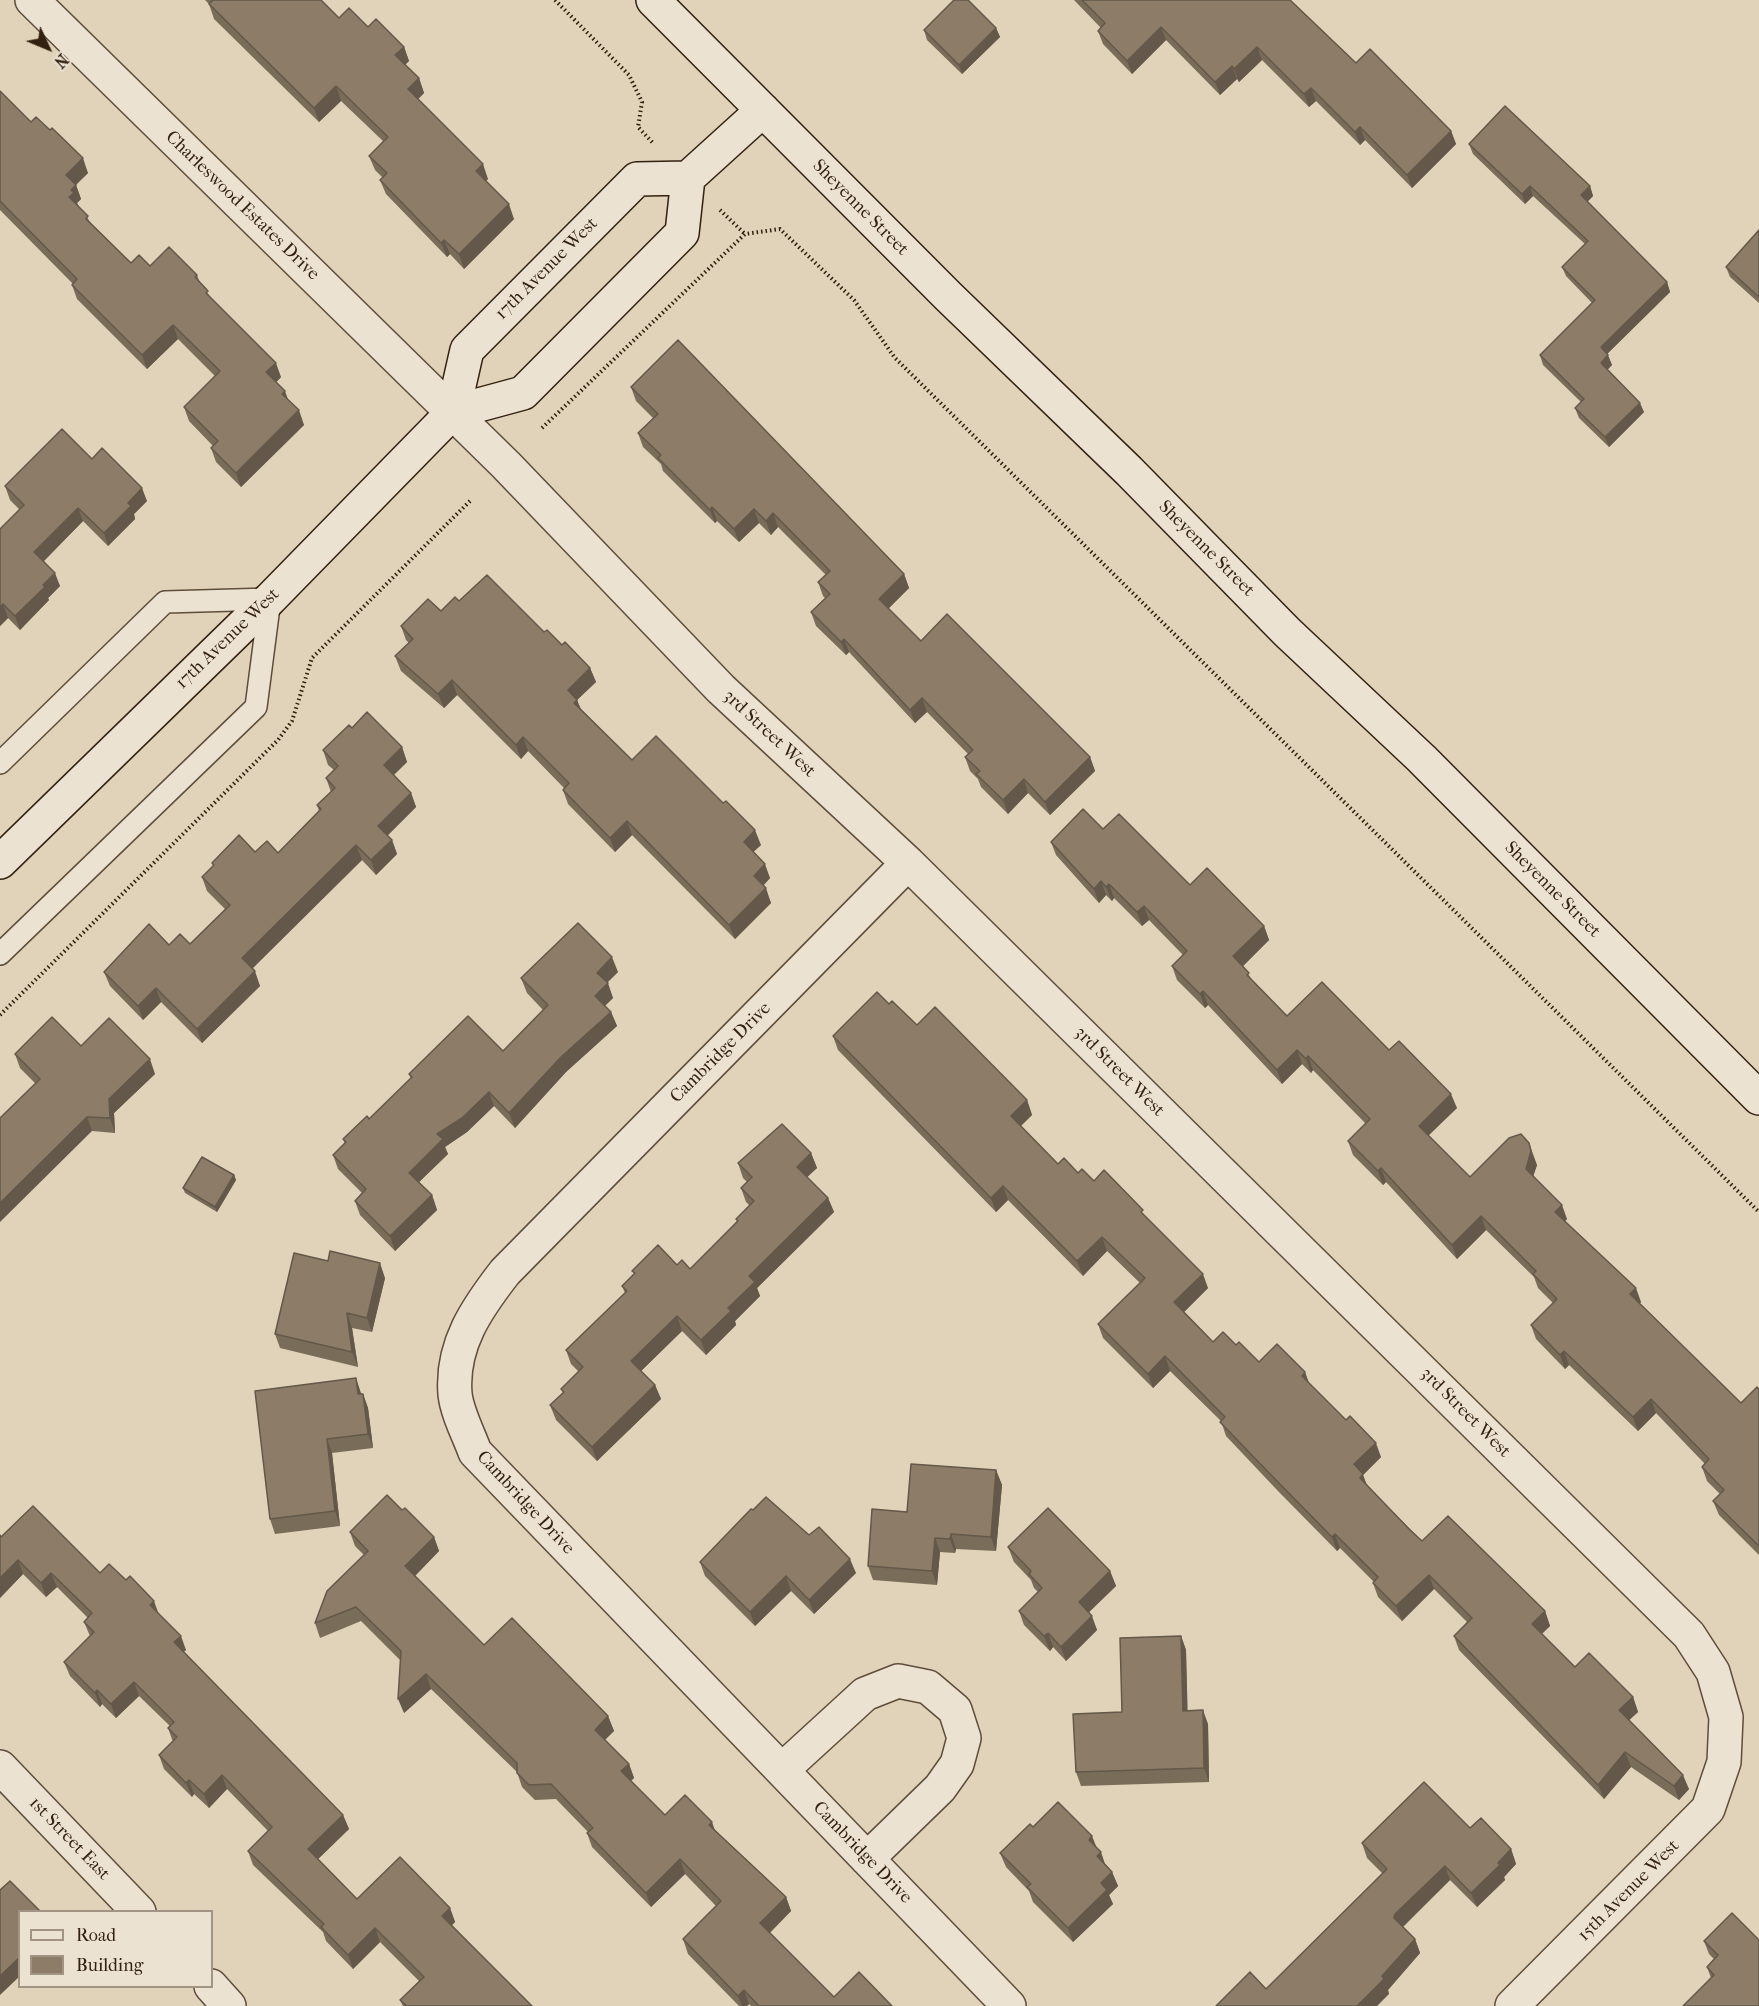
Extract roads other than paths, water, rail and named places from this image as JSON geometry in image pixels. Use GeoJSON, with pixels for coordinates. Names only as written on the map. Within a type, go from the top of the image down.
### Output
{"type":"FeatureCollection","features":[{"type":"Feature","properties":{"kind":"street","name":"Charleswood Estates Drive"},"geometry":{"type":"LineString","coordinates":[[32,0],[453,412]]}},
{"type":"Feature","properties":{"kind":"street","name":"Sheyenne Street"},"geometry":{"type":"LineString","coordinates":[[653,0],[1287,632],[1422,759],[1759,1098]]}},
{"type":"Feature","properties":{"kind":"street"},"geometry":{"type":"LineString","coordinates":[[453,412],[522,393],[682,233],[688,178],[763,110]]}},
{"type":"Feature","properties":{"kind":"street","name":"17th Avenue West"},"geometry":{"type":"LineString","coordinates":[[0,862],[270,599],[453,412],[467,350],[629,187],[638,179],[688,178]]}},
{"type":"Feature","properties":{"kind":"street","name":"3rd Street West"},"geometry":{"type":"LineString","coordinates":[[453,412],[721,689],[908,863],[1689,1635],[1713,1672],[1726,1717],[1724,1762]]}},
{"type":"Feature","properties":{"kind":"street","name":"Cambridge Drive"},"geometry":{"type":"LineString","coordinates":[[908,863],[506,1272],[474,1312],[458,1352],[455,1395],[475,1452],[1009,2006]]}},
{"type":"Feature","properties":{"kind":"street"},"geometry":{"type":"LineString","coordinates":[[782,1770],[865,1694],[898,1681],[928,1687],[954,1710],[964,1737],[957,1764],[940,1788],[867,1859]]}},
{"type":"Feature","properties":{"kind":"street","name":"15th Avenue West"},"geometry":{"type":"LineString","coordinates":[[1512,2006],[1708,1809],[1724,1762]]}},
{"type":"Feature","properties":{"kind":"street","name":"1st Street East"},"geometry":{"type":"LineString","coordinates":[[0,1767],[138,1910]]}},
{"type":"Feature","properties":{"kind":"street"},"geometry":{"type":"LineString","coordinates":[[213,1988],[229,2006]]}},
{"type":"Feature","properties":{"kind":"lane"},"geometry":{"type":"LineString","coordinates":[[0,763],[165,602],[270,599],[256,707],[0,954]]}}]}
